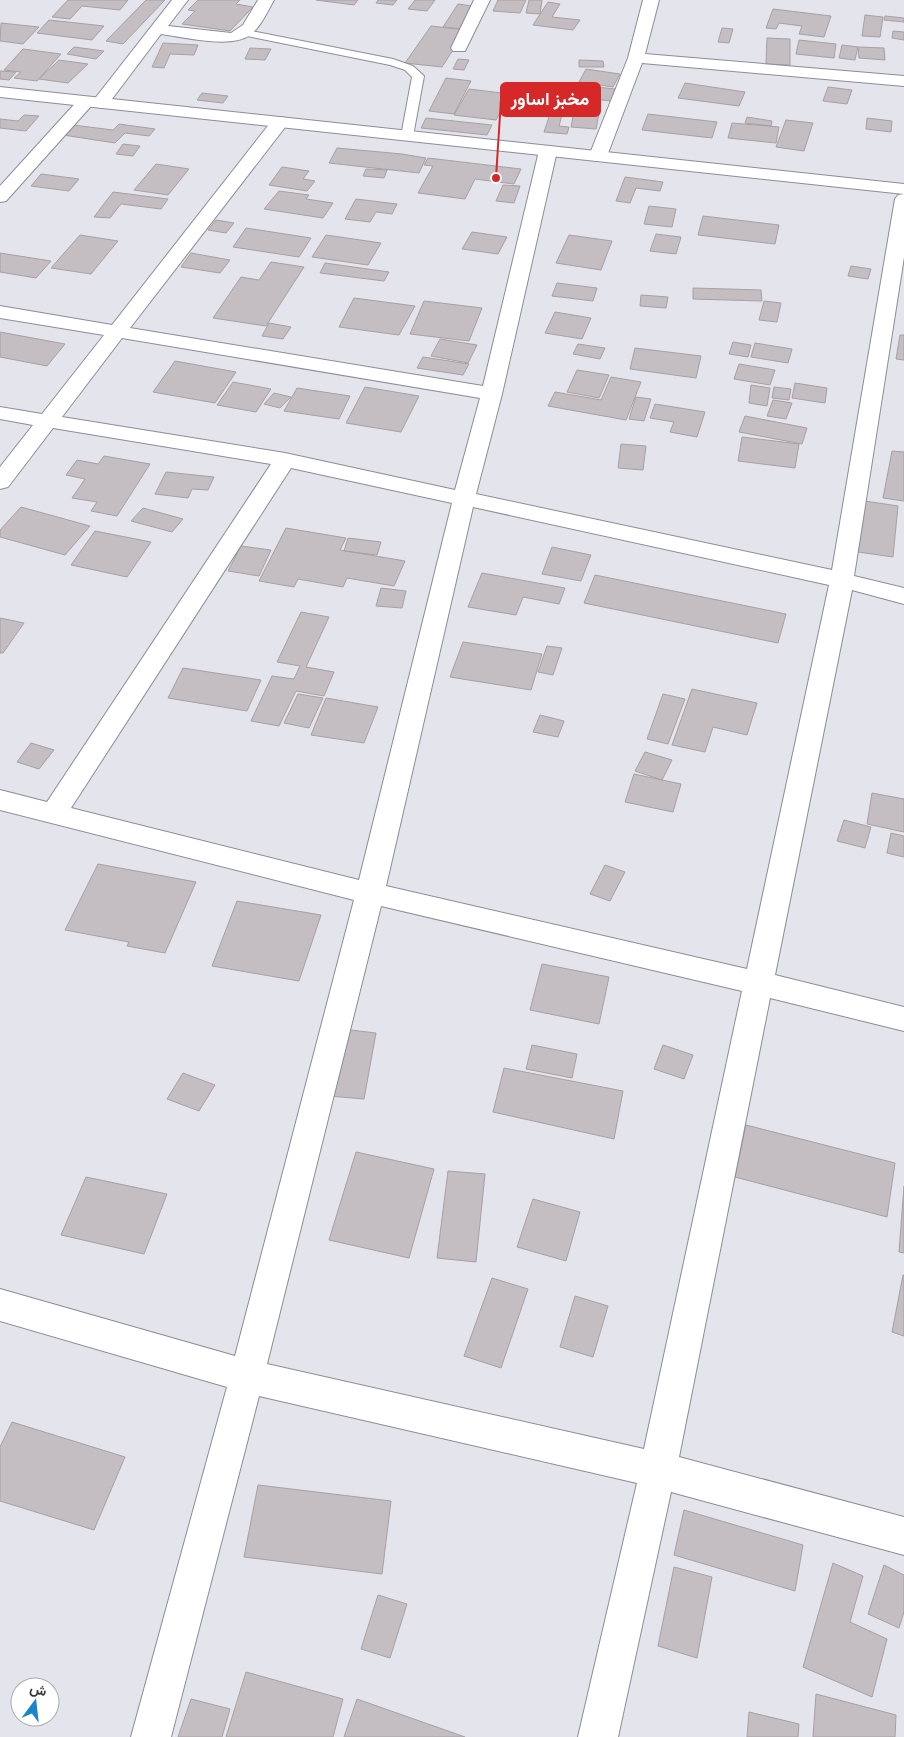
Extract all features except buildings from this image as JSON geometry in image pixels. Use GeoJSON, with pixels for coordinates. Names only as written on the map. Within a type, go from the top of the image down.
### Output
{"type":"FeatureCollection","features":[{"type":"Feature","properties":{"kind":"street"},"geometry":{"type":"LineString","coordinates":[[0,197],[93,102],[180,0]]}},
{"type":"Feature","properties":{"kind":"street"},"geometry":{"type":"LineString","coordinates":[[156,29],[232,38],[246,33],[266,0]]}},
{"type":"Feature","properties":{"kind":"street"},"geometry":{"type":"LineString","coordinates":[[459,48],[482,0]]}},
{"type":"Feature","properties":{"kind":"street"},"geometry":{"type":"LineString","coordinates":[[598,156],[636,58],[651,0]]}},
{"type":"Feature","properties":{"kind":"street"},"geometry":{"type":"LineString","coordinates":[[636,58],[904,81]]}},
{"type":"Feature","properties":{"kind":"street"},"geometry":{"type":"LineString","coordinates":[[0,92],[904,189]]}},
{"type":"Feature","properties":{"kind":"street"},"geometry":{"type":"LineString","coordinates":[[0,482],[280,122]]}},
{"type":"Feature","properties":{"kind":"street"},"geometry":{"type":"LineString","coordinates":[[151,1737],[247,1376],[370,893],[464,499],[492,394],[548,151]]}},
{"type":"Feature","properties":{"kind":"street"},"geometry":{"type":"LineString","coordinates":[[598,1737],[658,1470],[757,983],[842,580],[904,199]]}},
{"type":"Feature","properties":{"kind":"street"},"geometry":{"type":"LineString","coordinates":[[0,312],[492,394]]}},
{"type":"Feature","properties":{"kind":"street"},"geometry":{"type":"LineString","coordinates":[[0,413],[285,460],[842,580],[904,596]]}},
{"type":"Feature","properties":{"kind":"street"},"geometry":{"type":"LineString","coordinates":[[54,812],[285,460]]}},
{"type":"Feature","properties":{"kind":"street"},"geometry":{"type":"LineString","coordinates":[[0,800],[54,812],[370,893],[904,1019]]}},
{"type":"Feature","properties":{"kind":"street"},"geometry":{"type":"LineString","coordinates":[[0,1305],[247,1376],[658,1470],[904,1536]]}},
{"type":"Feature","properties":{"kind":"lane"},"geometry":{"type":"LineString","coordinates":[[246,33],[393,62],[409,68],[418,76],[407,136]]}},
{"type":"Feature","properties":{"kind":"place","name":"مخبز اساور"},"geometry":{"type":"Point","coordinates":[496,178]}}]}
